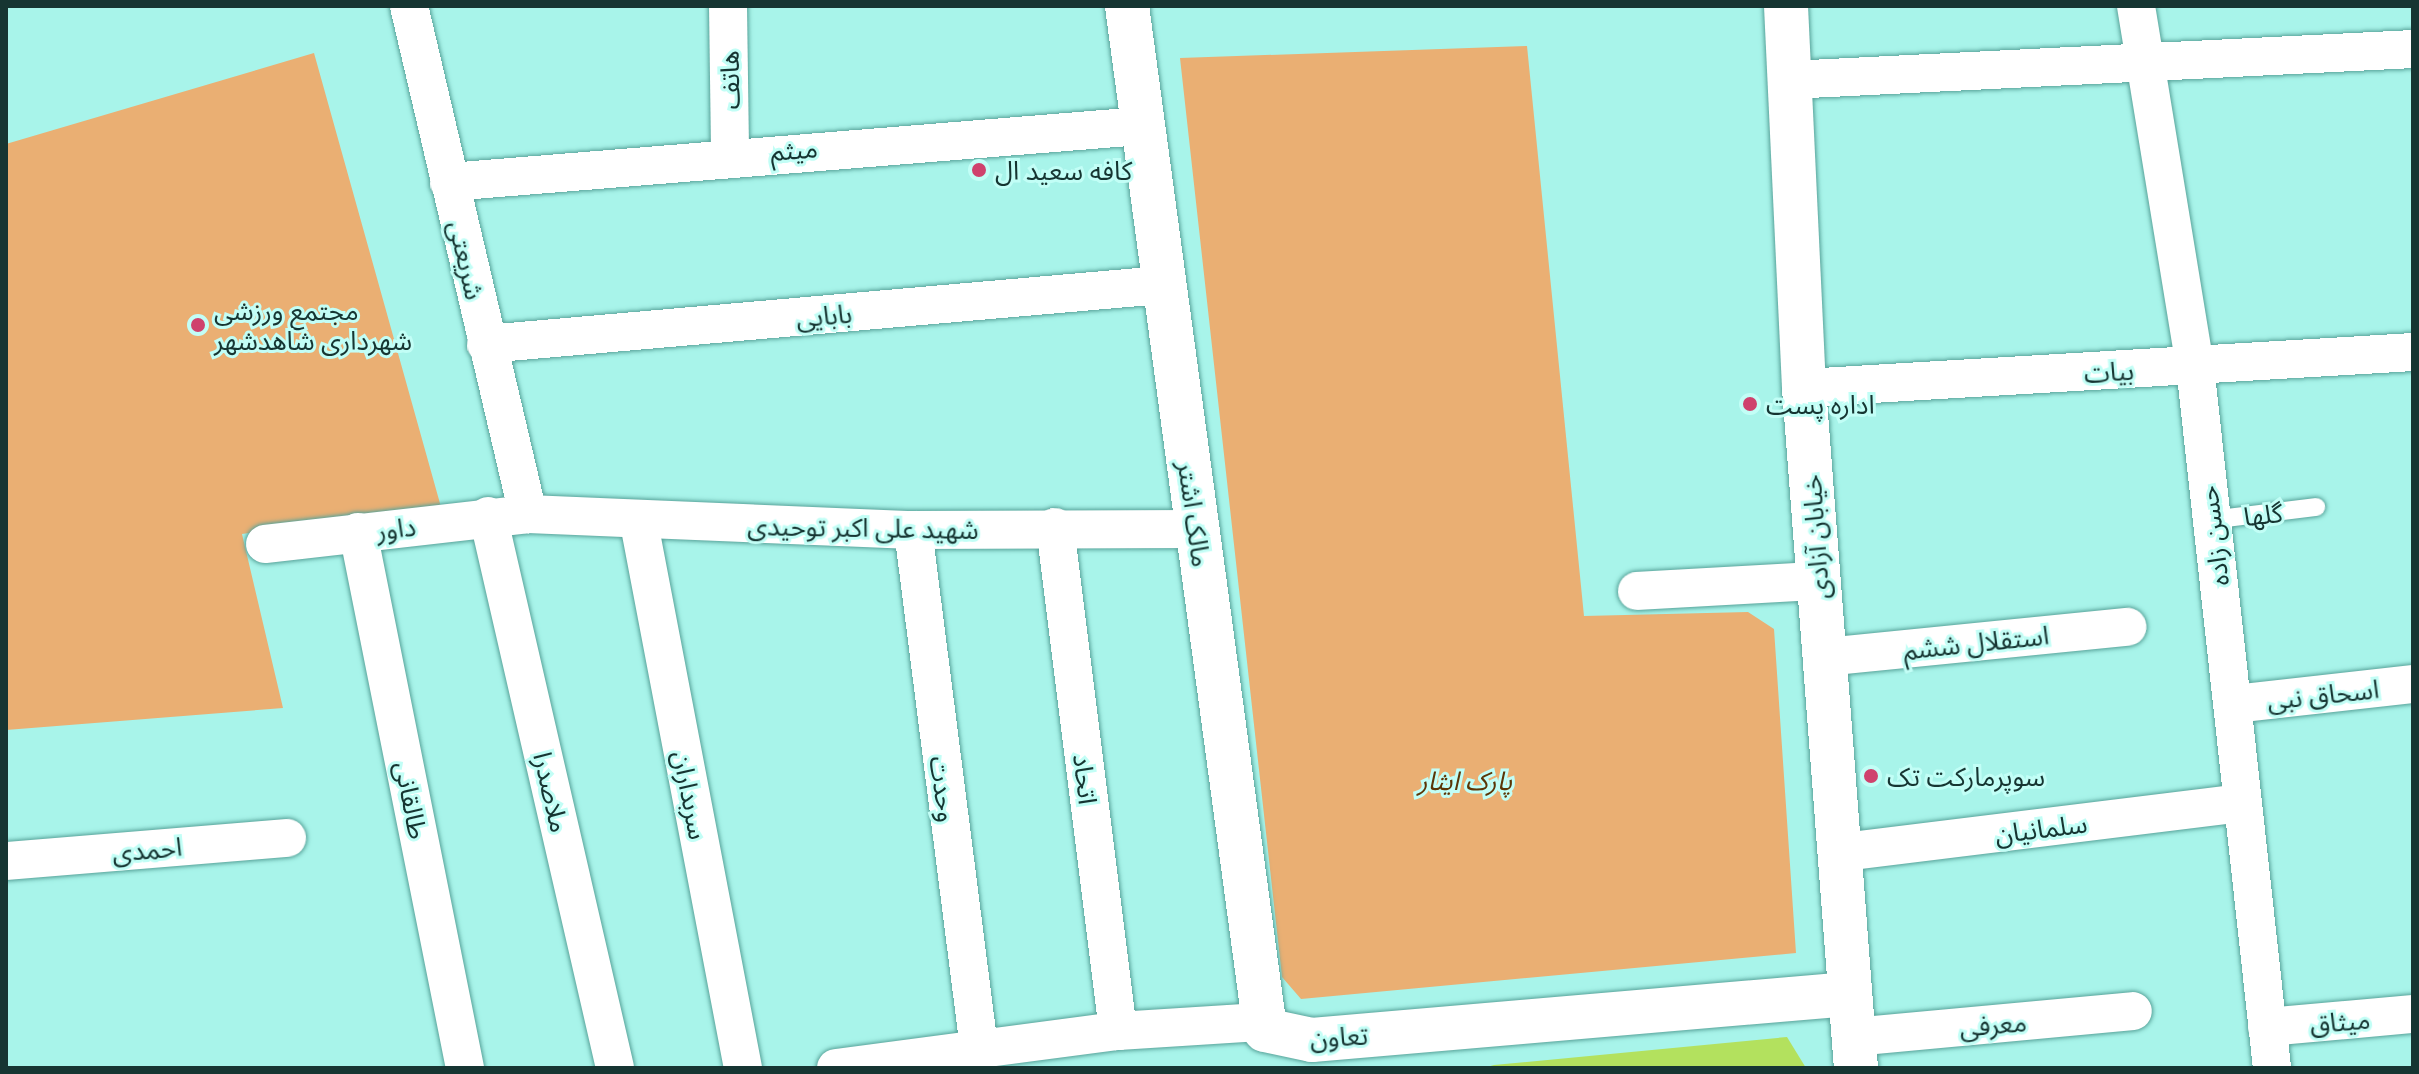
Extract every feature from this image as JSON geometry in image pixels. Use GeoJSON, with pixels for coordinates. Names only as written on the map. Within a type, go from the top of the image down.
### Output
{"type":"FeatureCollection","features":[{"type":"Feature","properties":{"kind":"street","name":"شریعتی"},"geometry":{"type":"LineString","coordinates":[[409,6],[528,514]]}},
{"type":"Feature","properties":{"kind":"street","name":"هاتف"},"geometry":{"type":"LineString","coordinates":[[728,6],[730,154]]}},
{"type":"Feature","properties":{"kind":"street","name":"مالک اشتر"},"geometry":{"type":"LineString","coordinates":[[1127,6],[1140,126],[1197,529],[1260,1022]]}},
{"type":"Feature","properties":{"kind":"street","name":"خیابان آزادی"},"geometry":{"type":"LineString","coordinates":[[1786,6],[1804,388],[1843,852],[1849,994],[1855,1053]]}},
{"type":"Feature","properties":{"kind":"street","name":"حسن زاده"},"geometry":{"type":"LineString","coordinates":[[2136,6],[2141,64],[2195,366],[2210,520],[2234,704],[2240,803],[2272,1068]]}},
{"type":"Feature","properties":{"kind":"street"},"geometry":{"type":"LineString","coordinates":[[1789,80],[2413,49]]}},
{"type":"Feature","properties":{"kind":"street","name":"میثم"},"geometry":{"type":"LineString","coordinates":[[449,182],[730,154],[1140,126]]}},
{"type":"Feature","properties":{"kind":"street","name":"بابایی"},"geometry":{"type":"LineString","coordinates":[[486,344],[1162,285]]}},
{"type":"Feature","properties":{"kind":"street","name":"بیات"},"geometry":{"type":"LineString","coordinates":[[1804,388],[2413,352]]}},
{"type":"Feature","properties":{"kind":"street","name":"شهید علی اکبر توحیدی"},"geometry":{"type":"LineString","coordinates":[[528,514],[639,523],[913,530],[1055,527],[1197,529]]}},
{"type":"Feature","properties":{"kind":"street","name":"داور"},"geometry":{"type":"LineString","coordinates":[[265,544],[488,516],[528,514]]}},
{"type":"Feature","properties":{"kind":"street","name":"ملاصدرا"},"geometry":{"type":"LineString","coordinates":[[488,516],[615,1068]]}},
{"type":"Feature","properties":{"kind":"street","name":"سربداران"},"geometry":{"type":"LineString","coordinates":[[639,523],[743,1068]]}},
{"type":"Feature","properties":{"kind":"street","name":"اتحاد"},"geometry":{"type":"LineString","coordinates":[[1055,527],[1118,1031]]}},
{"type":"Feature","properties":{"kind":"street","name":"وحدت"},"geometry":{"type":"LineString","coordinates":[[913,530],[979,1048]]}},
{"type":"Feature","properties":{"kind":"street","name":"طالقانی"},"geometry":{"type":"LineString","coordinates":[[358,532],[465,1068]]}},
{"type":"Feature","properties":{"kind":"street"},"geometry":{"type":"LineString","coordinates":[[1637,591],[1818,581]]}},
{"type":"Feature","properties":{"kind":"street","name":"استقلال ششم"},"geometry":{"type":"LineString","coordinates":[[1825,657],[2128,627]]}},
{"type":"Feature","properties":{"kind":"street","name":"اسحاق نبی"},"geometry":{"type":"LineString","coordinates":[[2234,704],[2413,684]]}},
{"type":"Feature","properties":{"kind":"street","name":"سلمانیان"},"geometry":{"type":"LineString","coordinates":[[1843,852],[2240,803]]}},
{"type":"Feature","properties":{"kind":"street","name":"احمدی"},"geometry":{"type":"LineString","coordinates":[[6,861],[287,838]]}},
{"type":"Feature","properties":{"kind":"street","name":"تعاون"},"geometry":{"type":"LineString","coordinates":[[836,1068],[1118,1031],[1260,1022],[1274,1034],[1312,1040],[1849,994]]}},
{"type":"Feature","properties":{"kind":"street","name":"معرفی"},"geometry":{"type":"LineString","coordinates":[[1855,1053],[2133,1011]]}},
{"type":"Feature","properties":{"kind":"street","name":"میثاق"},"geometry":{"type":"LineString","coordinates":[[2267,1027],[2413,1014]]}},
{"type":"Feature","properties":{"kind":"lane","name":"گلها"},"geometry":{"type":"LineString","coordinates":[[2210,520],[2316,507]]}},
{"type":"Feature","properties":{"kind":"green space","name":"پارک ایثار"},"geometry":{"type":"Polygon","coordinates":[[[1527,46],[1584,616],[1748,612],[1774,629],[1796,953],[1301,999],[1282,977],[1180,58],[1527,46]]]}},
{"type":"Feature","properties":{"kind":"green space","name":"مجتمع ورزشی شهرداری شاهد‌شهر"},"geometry":{"type":"Polygon","coordinates":[[[314,53],[441,507],[242,534],[283,708],[6,730],[6,144],[314,53]]]}},
{"type":"Feature","properties":{"kind":"building"},"geometry":{"type":"Polygon","coordinates":[[[1787,1037],[1806,1068],[1483,1068],[1494,1065],[1787,1037]]]}},
{"type":"Feature","properties":{"kind":"place","name":"کافه سعید ال"},"geometry":{"type":"Point","coordinates":[979,170]}},
{"type":"Feature","properties":{"kind":"place","name":"مجتمع ورزشی شهرداری شاهد‌شهر"},"geometry":{"type":"Point","coordinates":[198,325]}},
{"type":"Feature","properties":{"kind":"place","name":"اداره پست"},"geometry":{"type":"Point","coordinates":[1750,404]}},
{"type":"Feature","properties":{"kind":"place","name":"سوپرمارکت تک"},"geometry":{"type":"Point","coordinates":[1871,776]}}]}
